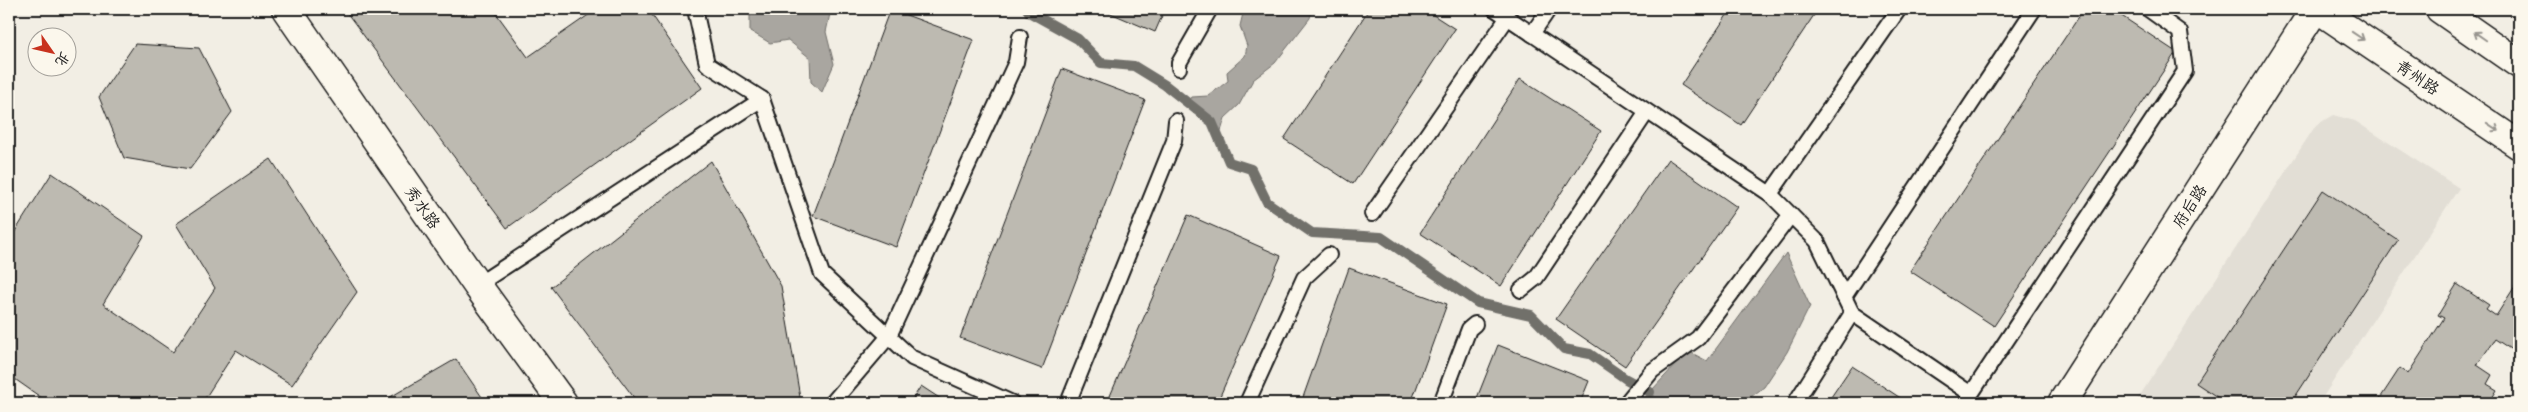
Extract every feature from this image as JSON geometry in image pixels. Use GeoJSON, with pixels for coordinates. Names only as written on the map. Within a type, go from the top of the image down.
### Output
{"type":"FeatureCollection","features":[{"type":"Feature","properties":{"kind":"street","name":"秀水路"},"geometry":{"type":"LineString","coordinates":[[286,9],[477,285],[563,403]]}},
{"type":"Feature","properties":{"kind":"street","name":"青州路"},"geometry":{"type":"LineString","coordinates":[[2316,9],[2519,145]]}},
{"type":"Feature","properties":{"kind":"street","name":"府后路"},"geometry":{"type":"LineString","coordinates":[[2062,403],[2316,9]]}},
{"type":"Feature","properties":{"kind":"street"},"geometry":{"type":"LineString","coordinates":[[2440,9],[2519,64]]}},
{"type":"Feature","properties":{"kind":"lane"},"geometry":{"type":"LineString","coordinates":[[695,9],[707,64],[762,99],[822,274],[912,358],[1012,403]]}},
{"type":"Feature","properties":{"kind":"lane"},"geometry":{"type":"LineString","coordinates":[[1179,68],[1180,62],[1210,9]]}},
{"type":"Feature","properties":{"kind":"lane"},"geometry":{"type":"LineString","coordinates":[[1495,9],[1770,194],[1817,241],[1852,313],[1969,399],[2185,71],[2180,32],[2148,9]]}},
{"type":"Feature","properties":{"kind":"lane"},"geometry":{"type":"LineString","coordinates":[[1532,34],[1549,9]]}},
{"type":"Feature","properties":{"kind":"lane"},"geometry":{"type":"LineString","coordinates":[[1770,194],[1899,9]]}},
{"type":"Feature","properties":{"kind":"lane"},"geometry":{"type":"LineString","coordinates":[[1844,297],[2034,9]]}},
{"type":"Feature","properties":{"kind":"lane"},"geometry":{"type":"LineString","coordinates":[[1372,214],[1508,17]]}},
{"type":"Feature","properties":{"kind":"lane"},"geometry":{"type":"LineString","coordinates":[[832,403],[889,336],[1016,62],[1020,37]]}},
{"type":"Feature","properties":{"kind":"lane"},"geometry":{"type":"LineString","coordinates":[[477,285],[762,99]]}},
{"type":"Feature","properties":{"kind":"lane"},"geometry":{"type":"LineString","coordinates":[[1521,290],[1536,278],[1647,112]]}},
{"type":"Feature","properties":{"kind":"lane"},"geometry":{"type":"LineString","coordinates":[[1068,403],[1174,141],[1176,121]]}},
{"type":"Feature","properties":{"kind":"lane"},"geometry":{"type":"LineString","coordinates":[[1626,403],[1652,370],[1698,338],[1791,215]]}},
{"type":"Feature","properties":{"kind":"lane"},"geometry":{"type":"LineString","coordinates":[[1247,403],[1304,278],[1329,255]]}},
{"type":"Feature","properties":{"kind":"lane"},"geometry":{"type":"LineString","coordinates":[[1795,403],[1852,313]]}},
{"type":"Feature","properties":{"kind":"lane"},"geometry":{"type":"LineString","coordinates":[[1441,403],[1469,329],[1475,324]]}},
{"type":"Feature","properties":{"kind":"shaded area"},"geometry":{"type":"Polygon","coordinates":[[[750,9],[831,9],[826,32],[834,64],[822,92],[811,82],[810,58],[788,40],[770,43],[750,31],[750,9]]]}},
{"type":"Feature","properties":{"kind":"shaded area"},"geometry":{"type":"Polygon","coordinates":[[[1244,9],[1312,9],[1310,18],[1275,63],[1253,80],[1239,105],[1225,118],[1219,138],[1212,122],[1188,103],[1192,97],[1208,96],[1228,81],[1227,72],[1245,56],[1247,46],[1240,26],[1244,9]]]}},
{"type":"Feature","properties":{"kind":"shaded area"},"geometry":{"type":"Polygon","coordinates":[[[2333,115],[2355,121],[2459,188],[2319,403],[2135,403],[2316,125],[2333,115]]]}},
{"type":"Feature","properties":{"kind":"shaded area"},"geometry":{"type":"Polygon","coordinates":[[[1786,253],[1810,306],[1787,352],[1764,387],[1743,403],[1640,403],[1688,351],[1707,361],[1786,253]]]}},
{"type":"Feature","properties":{"kind":"building"},"geometry":{"type":"Polygon","coordinates":[[[344,9],[493,9],[528,57],[597,9],[648,9],[702,88],[507,228],[344,9]]]}},
{"type":"Feature","properties":{"kind":"building"},"geometry":{"type":"Polygon","coordinates":[[[890,9],[974,40],[896,247],[813,216],[890,9]]]}},
{"type":"Feature","properties":{"kind":"building"},"geometry":{"type":"Polygon","coordinates":[[[1101,9],[1165,9],[1155,32],[1101,9]]]}},
{"type":"Feature","properties":{"kind":"building"},"geometry":{"type":"Polygon","coordinates":[[[1369,9],[1424,9],[1455,29],[1353,184],[1284,139],[1369,9]]]}},
{"type":"Feature","properties":{"kind":"building"},"geometry":{"type":"Polygon","coordinates":[[[1731,9],[1818,9],[1741,125],[1681,85],[1731,9]]]}},
{"type":"Feature","properties":{"kind":"building"},"geometry":{"type":"Polygon","coordinates":[[[2084,9],[2111,9],[2176,52],[1994,326],[1910,271],[2084,9]]]}},
{"type":"Feature","properties":{"kind":"building"},"geometry":{"type":"Polygon","coordinates":[[[135,44],[199,48],[232,112],[190,169],[124,158],[99,97],[135,44]]]}},
{"type":"Feature","properties":{"kind":"building"},"geometry":{"type":"Polygon","coordinates":[[[1062,69],[1145,100],[1042,369],[960,338],[1062,69]]]}},
{"type":"Feature","properties":{"kind":"building"},"geometry":{"type":"Polygon","coordinates":[[[1520,79],[1601,131],[1501,286],[1420,233],[1520,79]]]}},
{"type":"Feature","properties":{"kind":"building"},"geometry":{"type":"Polygon","coordinates":[[[271,159],[357,292],[292,385],[236,350],[202,403],[49,403],[9,375],[9,241],[52,173],[144,236],[103,304],[173,352],[215,288],[176,224],[271,159]]]}},
{"type":"Feature","properties":{"kind":"building"},"geometry":{"type":"Polygon","coordinates":[[[1668,159],[1737,207],[1625,366],[1556,319],[1668,159]]]}},
{"type":"Feature","properties":{"kind":"building"},"geometry":{"type":"Polygon","coordinates":[[[711,161],[781,286],[801,403],[638,403],[551,287],[711,161]]]}},
{"type":"Feature","properties":{"kind":"building"},"geometry":{"type":"Polygon","coordinates":[[[2323,190],[2398,240],[2291,403],[2226,403],[2196,383],[2323,190]]]}},
{"type":"Feature","properties":{"kind":"building"},"geometry":{"type":"Polygon","coordinates":[[[1188,215],[1281,256],[1217,403],[1107,403],[1188,215]]]}},
{"type":"Feature","properties":{"kind":"building"},"geometry":{"type":"Polygon","coordinates":[[[1349,268],[1447,304],[1411,403],[1301,403],[1349,268]]]}},
{"type":"Feature","properties":{"kind":"building"},"geometry":{"type":"Polygon","coordinates":[[[2517,283],[2519,285],[2519,352],[2518,354],[2495,339],[2477,365],[2492,375],[2487,384],[2497,390],[2489,403],[2478,396],[2473,403],[2465,403],[2458,398],[2454,403],[2377,403],[2400,368],[2408,374],[2444,318],[2438,315],[2457,284],[2489,305],[2486,309],[2496,316],[2517,283]]]}},
{"type":"Feature","properties":{"kind":"building"},"geometry":{"type":"Polygon","coordinates":[[[1498,345],[1589,381],[1580,403],[1475,403],[1498,345]]]}},
{"type":"Feature","properties":{"kind":"building"},"geometry":{"type":"Polygon","coordinates":[[[456,359],[486,403],[380,403],[456,359]]]}},
{"type":"Feature","properties":{"kind":"building"},"geometry":{"type":"Polygon","coordinates":[[[1852,366],[1908,403],[1827,403],[1852,366]]]}},
{"type":"Feature","properties":{"kind":"building"},"geometry":{"type":"Polygon","coordinates":[[[921,386],[947,403],[910,403],[921,386]]]}},
{"type":"Feature","properties":{"kind":"waterway"},"geometry":{"type":"LineString","coordinates":[[1027,9],[1029,12],[1078,39],[1101,63],[1134,66],[1165,85],[1212,122],[1229,162],[1251,169],[1267,202],[1312,233],[1381,237],[1478,303],[1531,315],[1564,349],[1590,354],[1626,379],[1650,392]]}}]}
